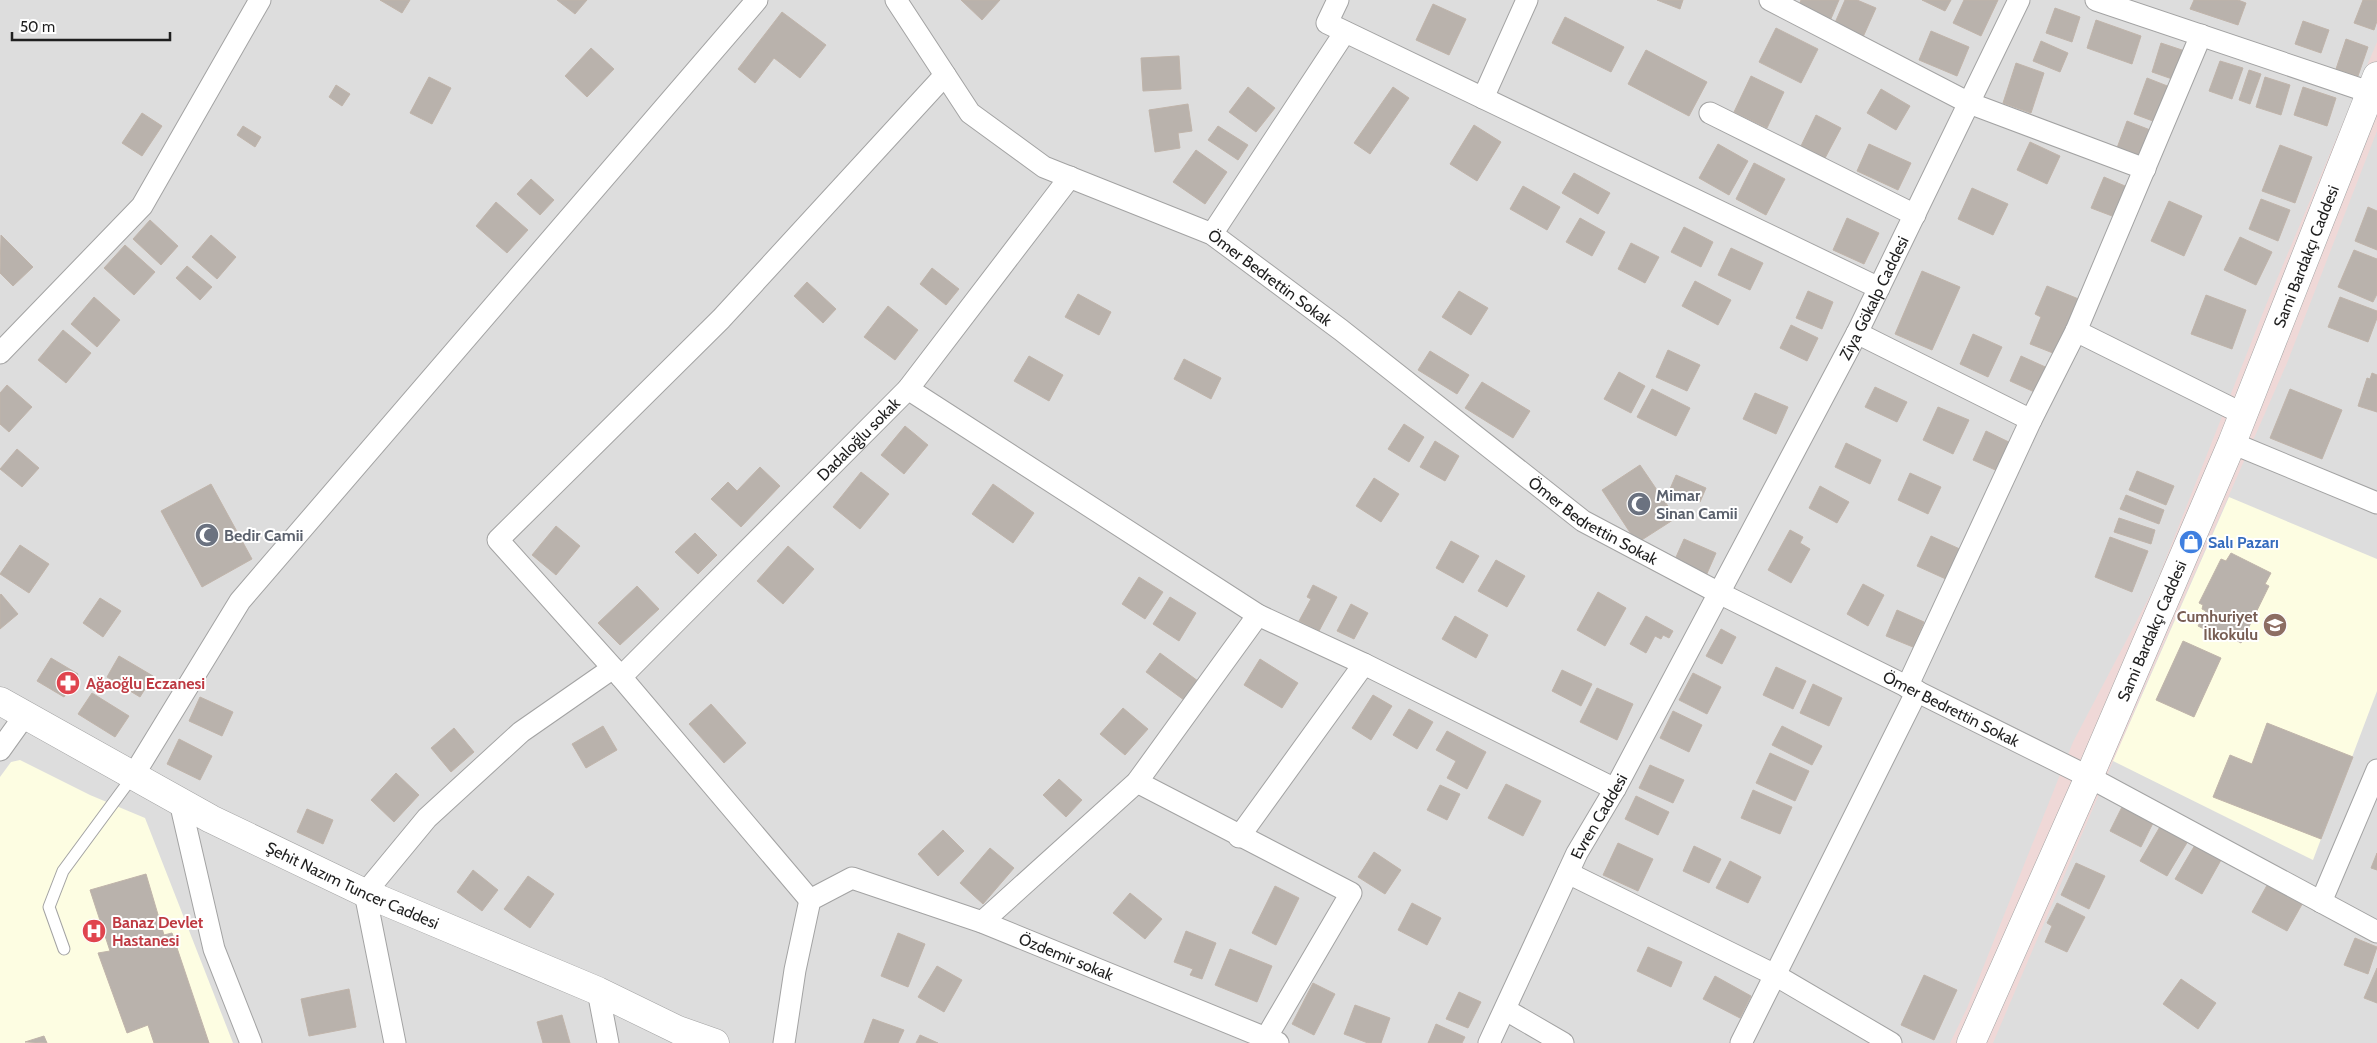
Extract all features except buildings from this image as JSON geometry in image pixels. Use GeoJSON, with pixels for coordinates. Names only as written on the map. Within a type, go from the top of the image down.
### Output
{"type":"FeatureCollection","features":[{"type":"Feature","properties":{"kind":"street"},"geometry":{"type":"LineString","coordinates":[[0,353],[142,206],[260,0]]}},
{"type":"Feature","properties":{"kind":"street"},"geometry":{"type":"LineString","coordinates":[[133,776],[240,601],[757,0]]}},
{"type":"Feature","properties":{"kind":"street","name":"Ömer Bedrettin Sokak"},"geometry":{"type":"LineString","coordinates":[[896,0],[970,112],[1044,167],[1212,234],[1341,330],[1583,521],[1719,593],[2089,777],[2377,932]]}},
{"type":"Feature","properties":{"kind":"street"},"geometry":{"type":"LineString","coordinates":[[1338,0],[1327,23],[1879,288]]}},
{"type":"Feature","properties":{"kind":"street"},"geometry":{"type":"LineString","coordinates":[[1483,98],[1527,0]]}},
{"type":"Feature","properties":{"kind":"street"},"geometry":{"type":"LineString","coordinates":[[1770,0],[1969,104],[2145,169]]}},
{"type":"Feature","properties":{"kind":"street","name":"Ziya Gökalp Caddesi"},"geometry":{"type":"LineString","coordinates":[[1719,593],[1857,333],[2019,0]]}},
{"type":"Feature","properties":{"kind":"street"},"geometry":{"type":"LineString","coordinates":[[2096,0],[2201,36],[2373,84]]}},
{"type":"Feature","properties":{"kind":"street"},"geometry":{"type":"LineString","coordinates":[[1212,234],[1345,32]]}},
{"type":"Feature","properties":{"kind":"street"},"geometry":{"type":"LineString","coordinates":[[1741,1043],[1912,689],[2031,420],[2076,331],[2201,36]]}},
{"type":"Feature","properties":{"kind":"street"},"geometry":{"type":"LineString","coordinates":[[784,1043],[795,970],[810,900],[617,673],[498,540],[721,319],[945,74]]}},
{"type":"Feature","properties":{"kind":"street","name":"Sami Bardakçı Caddesi"},"geometry":{"type":"LineString","coordinates":[[1971,1043],[2089,777],[2232,443],[2373,84]]}},
{"type":"Feature","properties":{"kind":"street"},"geometry":{"type":"LineString","coordinates":[[1710,112],[1915,215]]}},
{"type":"Feature","properties":{"kind":"street","name":"Dadaloğlu sokak"},"geometry":{"type":"LineString","coordinates":[[365,893],[427,818],[521,732],[617,673],[908,389],[1070,177]]}},
{"type":"Feature","properties":{"kind":"street"},"geometry":{"type":"LineString","coordinates":[[2076,331],[2243,414]]}},
{"type":"Feature","properties":{"kind":"street"},"geometry":{"type":"LineString","coordinates":[[1857,333],[2031,420]]}},
{"type":"Feature","properties":{"kind":"street"},"geometry":{"type":"LineString","coordinates":[[908,389],[1258,615],[1364,664],[1615,789]]}},
{"type":"Feature","properties":{"kind":"street"},"geometry":{"type":"LineString","coordinates":[[2232,443],[2377,503]]}},
{"type":"Feature","properties":{"kind":"street","name":"Evren Caddesi"},"geometry":{"type":"LineString","coordinates":[[1489,1043],[1506,1010],[1577,853],[1615,789],[1719,593]]}},
{"type":"Feature","properties":{"kind":"street"},"geometry":{"type":"LineString","coordinates":[[982,922],[1136,782],[1258,615]]}},
{"type":"Feature","properties":{"kind":"street"},"geometry":{"type":"LineString","coordinates":[[1239,837],[1364,664]]}},
{"type":"Feature","properties":{"kind":"street","name":"Şehit Nazım Tuncer Caddesi"},"geometry":{"type":"LineString","coordinates":[[0,701],[211,819],[365,893],[598,991],[678,1030],[715,1043]]}},
{"type":"Feature","properties":{"kind":"street"},"geometry":{"type":"LineString","coordinates":[[0,750],[25,715]]}},
{"type":"Feature","properties":{"kind":"street"},"geometry":{"type":"LineString","coordinates":[[2321,902],[2377,770]]}},
{"type":"Feature","properties":{"kind":"street"},"geometry":{"type":"LineString","coordinates":[[1136,782],[1239,837],[1351,893],[1272,1041]]}},
{"type":"Feature","properties":{"kind":"street"},"geometry":{"type":"LineString","coordinates":[[180,802],[214,949],[250,1043]]}},
{"type":"Feature","properties":{"kind":"street"},"geometry":{"type":"LineString","coordinates":[[1568,873],[1775,975],[1891,1043]]}},
{"type":"Feature","properties":{"kind":"street","name":"Özdemir sokak"},"geometry":{"type":"LineString","coordinates":[[810,900],[852,878],[982,922],[1272,1041]]}},
{"type":"Feature","properties":{"kind":"street"},"geometry":{"type":"LineString","coordinates":[[365,893],[395,1043]]}},
{"type":"Feature","properties":{"kind":"street"},"geometry":{"type":"LineString","coordinates":[[598,991],[608,1043]]}},
{"type":"Feature","properties":{"kind":"street"},"geometry":{"type":"LineString","coordinates":[[1506,1010],[1563,1043]]}},
{"type":"Feature","properties":{"kind":"lane"},"geometry":{"type":"LineString","coordinates":[[64,949],[49,907],[55,886],[63,871],[133,776]]}},
{"type":"Feature","properties":{"kind":"shaded area"},"geometry":{"type":"Polygon","coordinates":[[[0,0],[2377,0],[2377,1043],[0,1043],[0,0]]]}},
{"type":"Feature","properties":{"kind":"shaded area","name":"Salı Pazarı"},"geometry":{"type":"Polygon","coordinates":[[[2377,42],[2377,131],[2287,363],[2137,705],[1993,1043],[1950,1043],[1967,1008],[2073,742],[2155,586],[2266,305],[2377,42]]]}},
{"type":"Feature","properties":{"kind":"shaded area","name":"Cumhuriyet İlkokulu"},"geometry":{"type":"Polygon","coordinates":[[[2229,497],[2377,559],[2377,691],[2313,860],[2113,761],[2229,497]]]}},
{"type":"Feature","properties":{"kind":"shaded area","name":"Banaz Devlet Hastanesi"},"geometry":{"type":"Polygon","coordinates":[[[20,760],[90,795],[145,818],[233,1043],[0,1043],[0,777],[11,762],[20,760]]]}},
{"type":"Feature","properties":{"kind":"place","name":"Mimar Sinan Camii"},"geometry":{"type":"Point","coordinates":[1639,504]}},
{"type":"Feature","properties":{"kind":"place","name":"Bedir Camii"},"geometry":{"type":"Point","coordinates":[207,535]}},
{"type":"Feature","properties":{"kind":"place","name":"Salı Pazarı"},"geometry":{"type":"Point","coordinates":[2191,542]}},
{"type":"Feature","properties":{"kind":"place","name":"Cumhuriyet İlkokulu"},"geometry":{"type":"Point","coordinates":[2275,625]}},
{"type":"Feature","properties":{"kind":"place","name":"Ağaoğlu Eczanesi"},"geometry":{"type":"Point","coordinates":[68,683]}},
{"type":"Feature","properties":{"kind":"place","name":"Banaz Devlet Hastanesi"},"geometry":{"type":"Point","coordinates":[94,931]}}]}
